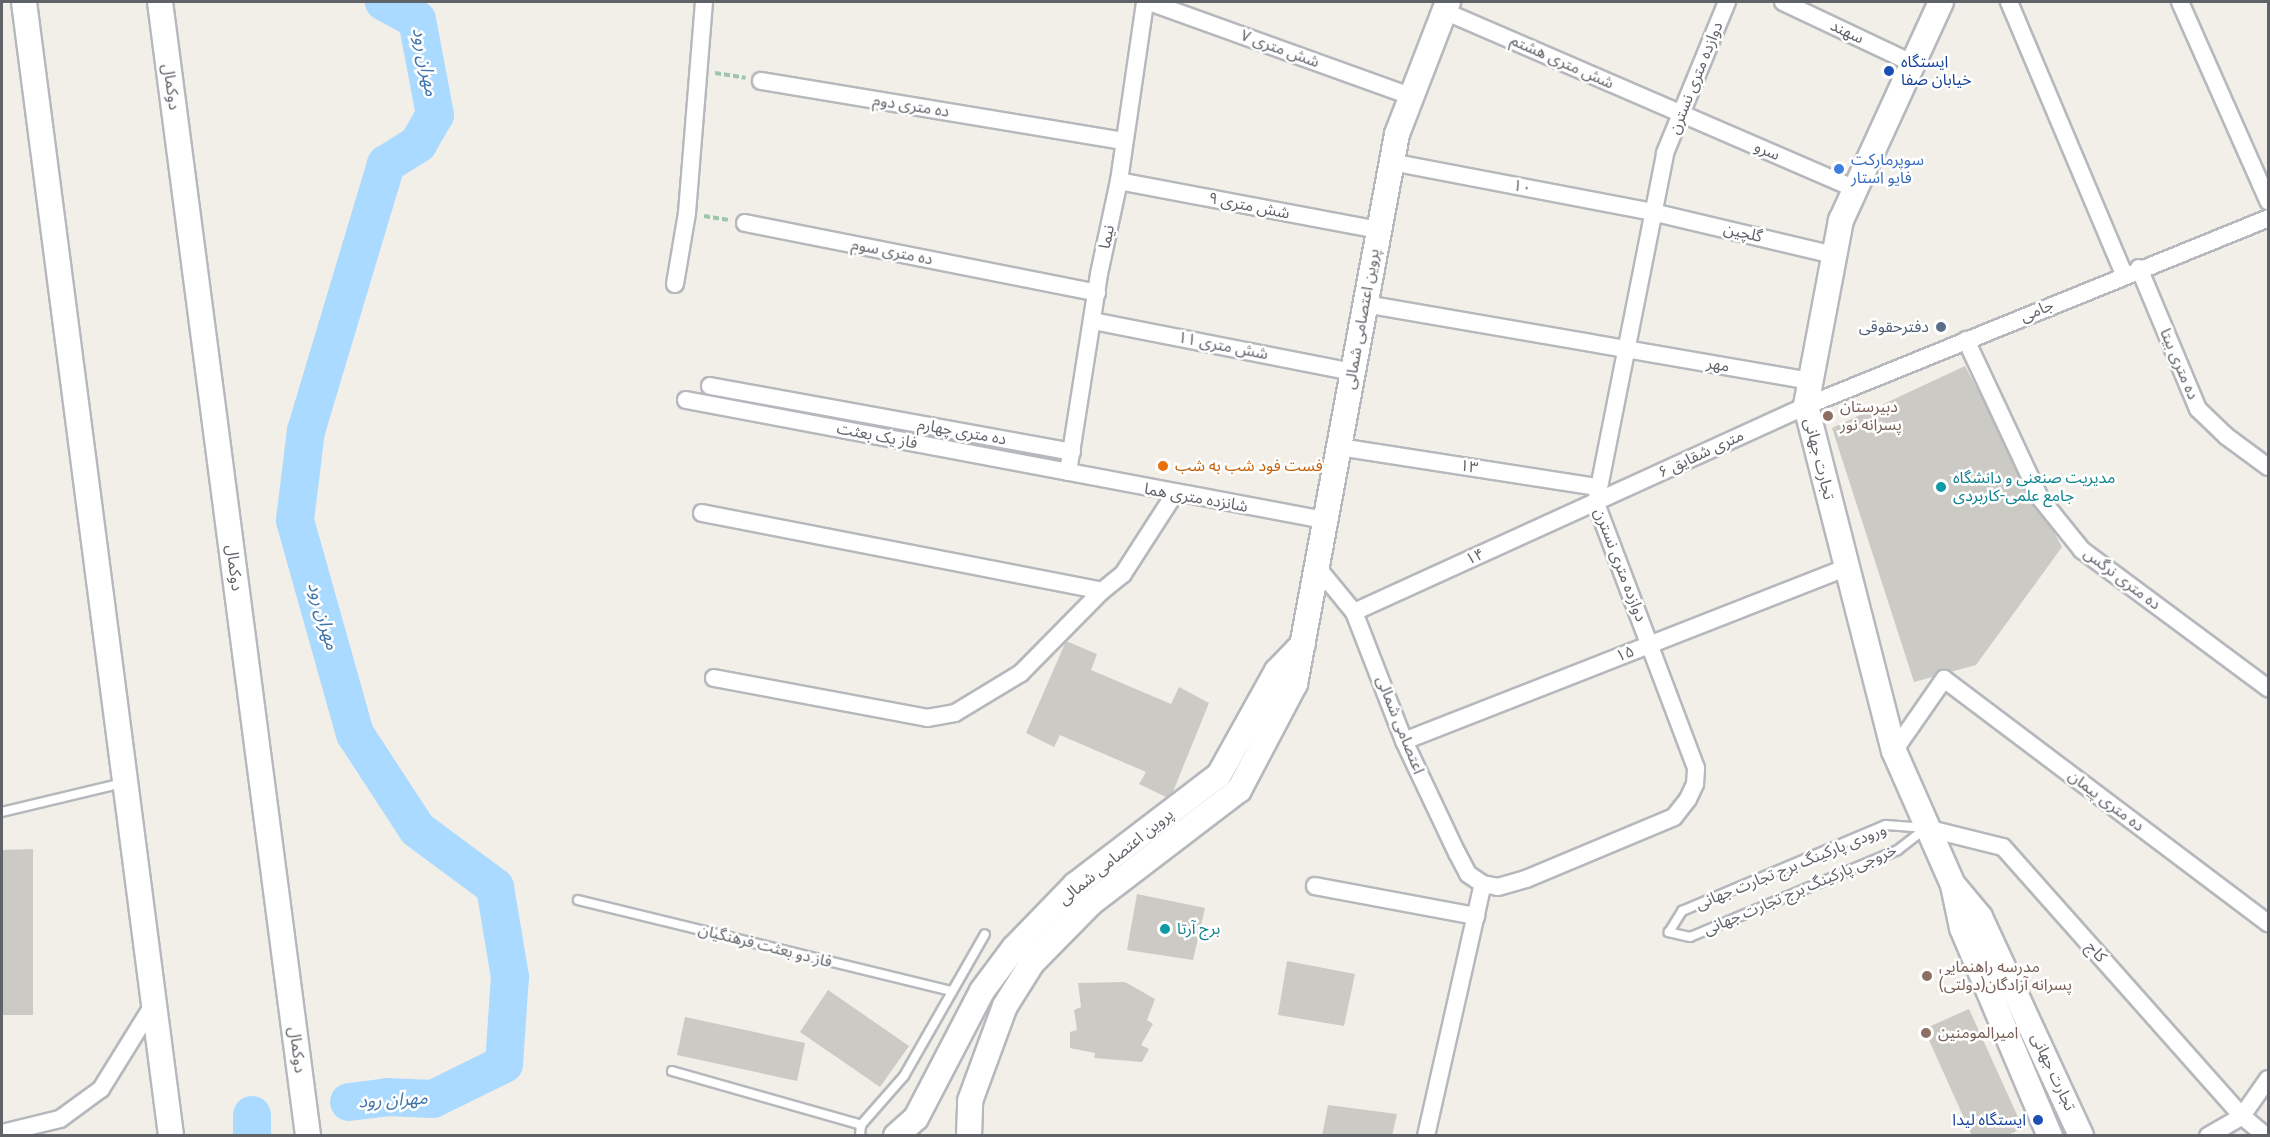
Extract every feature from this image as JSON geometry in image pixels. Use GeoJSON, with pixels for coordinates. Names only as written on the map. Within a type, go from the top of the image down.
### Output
{"type":"FeatureCollection","features":[{"type":"Feature","properties":{"kind":"main road"},"geometry":{"type":"LineString","coordinates":[[24,2],[156,1001],[171,1136]]}},
{"type":"Feature","properties":{"kind":"main road","name":"دوکمال"},"geometry":{"type":"LineString","coordinates":[[160,2],[308,1136]]}},
{"type":"Feature","properties":{"kind":"main road","name":"تجارت جهانی"},"geometry":{"type":"LineString","coordinates":[[1941,2],[1841,220],[1806,406],[1894,752],[1953,885],[1962,928],[2050,1136]]}},
{"type":"Feature","properties":{"kind":"main road","name":"پروین اعتصامی شمالی"},"geometry":{"type":"LineString","coordinates":[[969,1136],[970,1101],[1005,1006],[1032,963],[1091,903],[1239,790],[1295,684],[1391,162],[1410,96],[1446,6]]}},
{"type":"Feature","properties":{"kind":"main road","name":"پروین اعتصامی شمالی"},"geometry":{"type":"LineString","coordinates":[[896,1136],[916,1118],[982,992],[1014,948],[1075,885],[1219,775],[1277,671],[1303,644]]}},
{"type":"Feature","properties":{"kind":"main road","name":"تجارت جهانی"},"geometry":{"type":"LineString","coordinates":[[1953,885],[1980,917],[2081,1136]]}},
{"type":"Feature","properties":{"kind":"street"},"geometry":{"type":"LineString","coordinates":[[675,284],[687,213],[704,2]]}},
{"type":"Feature","properties":{"kind":"street","name":"نیما"},"geometry":{"type":"LineString","coordinates":[[1068,472],[1097,293],[1119,181],[1145,2]]}},
{"type":"Feature","properties":{"kind":"street","name":"۷ شش متری"},"geometry":{"type":"LineString","coordinates":[[1149,2],[1410,96]]}},
{"type":"Feature","properties":{"kind":"street","name":"دوازده متری نسترن"},"geometry":{"type":"LineString","coordinates":[[1483,884],[1498,887],[1526,879],[1674,817],[1688,799],[1695,784],[1696,768],[1597,495],[1665,153],[1727,2]]}},
{"type":"Feature","properties":{"kind":"street","name":"سهند"},"geometry":{"type":"LineString","coordinates":[[1783,2],[1912,63]]}},
{"type":"Feature","properties":{"kind":"street","name":"ده متری بیتا"},"geometry":{"type":"LineString","coordinates":[[2009,2],[2198,409],[2226,436],[2268,467]]}},
{"type":"Feature","properties":{"kind":"street"},"geometry":{"type":"LineString","coordinates":[[2180,2],[2268,201]]}},
{"type":"Feature","properties":{"kind":"street","name":"شش متری هشتم"},"geometry":{"type":"LineString","coordinates":[[1446,6],[1680,114]]}},
{"type":"Feature","properties":{"kind":"street","name":"ده متری دوم"},"geometry":{"type":"LineString","coordinates":[[761,81],[1123,141]]}},
{"type":"Feature","properties":{"kind":"street","name":"سرو"},"geometry":{"type":"LineString","coordinates":[[1680,114],[1855,189]]}},
{"type":"Feature","properties":{"kind":"street","name":"۱۰"},"geometry":{"type":"LineString","coordinates":[[1391,162],[1652,212]]}},
{"type":"Feature","properties":{"kind":"street","name":"۹ شش متری"},"geometry":{"type":"LineString","coordinates":[[1119,181],[1379,230]]}},
{"type":"Feature","properties":{"kind":"street","name":"گلچین"},"geometry":{"type":"LineString","coordinates":[[1652,212],[1834,255]]}},
{"type":"Feature","properties":{"kind":"street","name":"جامی"},"geometry":{"type":"LineString","coordinates":[[1806,406],[2132,271],[2268,218]]}},
{"type":"Feature","properties":{"kind":"street","name":"ده متری سوم"},"geometry":{"type":"LineString","coordinates":[[745,223],[1097,293]]}},
{"type":"Feature","properties":{"kind":"street","name":"مهر"},"geometry":{"type":"LineString","coordinates":[[1365,304],[1810,381]]}},
{"type":"Feature","properties":{"kind":"street","name":"۱۱ شش متری"},"geometry":{"type":"LineString","coordinates":[[1093,321],[1352,372]]}},
{"type":"Feature","properties":{"kind":"street","name":"ده متری نرگس"},"geometry":{"type":"LineString","coordinates":[[1966,340],[2040,498],[2082,550],[2268,688]]}},
{"type":"Feature","properties":{"kind":"street","name":"ده متری چهارم"},"geometry":{"type":"LineString","coordinates":[[710,386],[1072,452]]}},
{"type":"Feature","properties":{"kind":"street","name":"فاز یک بعثت"},"geometry":{"type":"LineString","coordinates":[[686,400],[1068,472]]}},
{"type":"Feature","properties":{"kind":"street","name":"۶ متری شقایق"},"geometry":{"type":"LineString","coordinates":[[1597,495],[1806,406]]}},
{"type":"Feature","properties":{"kind":"street","name":"۱۳"},"geometry":{"type":"LineString","coordinates":[[1339,447],[1597,495]]}},
{"type":"Feature","properties":{"kind":"street","name":"شانزده متری هما"},"geometry":{"type":"LineString","coordinates":[[1068,472],[1174,495],[1325,520]]}},
{"type":"Feature","properties":{"kind":"street"},"geometry":{"type":"LineString","coordinates":[[714,678],[927,718],[955,712],[1022,673],[1102,591],[1123,574],[1174,495]]}},
{"type":"Feature","properties":{"kind":"street","name":"۱۴"},"geometry":{"type":"LineString","coordinates":[[1354,612],[1597,495]]}},
{"type":"Feature","properties":{"kind":"street"},"geometry":{"type":"LineString","coordinates":[[702,513],[1102,591]]}},
{"type":"Feature","properties":{"kind":"street","name":"اعتصامی شمالی"},"geometry":{"type":"LineString","coordinates":[[1317,567],[1354,612],[1404,741],[1456,853],[1468,874],[1483,884]]}},
{"type":"Feature","properties":{"kind":"street","name":"۱۵"},"geometry":{"type":"LineString","coordinates":[[1404,741],[1847,567]]}},
{"type":"Feature","properties":{"kind":"street","name":"ده متری پیمان"},"geometry":{"type":"LineString","coordinates":[[1894,752],[1944,679],[2268,923]]}},
{"type":"Feature","properties":{"kind":"street","name":"کاج"},"geometry":{"type":"LineString","coordinates":[[1926,828],[2003,847],[2241,1116],[2266,1136]]}},
{"type":"Feature","properties":{"kind":"street"},"geometry":{"type":"LineString","coordinates":[[1426,1136],[1483,884]]}},
{"type":"Feature","properties":{"kind":"street"},"geometry":{"type":"LineString","coordinates":[[1315,886],[1476,916]]}},
{"type":"Feature","properties":{"kind":"street"},"geometry":{"type":"LineString","coordinates":[[2,1133],[60,1119],[101,1089],[156,1001]]}},
{"type":"Feature","properties":{"kind":"street"},"geometry":{"type":"LineString","coordinates":[[2208,1136],[2241,1116],[2268,1079]]}},
{"type":"Feature","properties":{"kind":"lane"},"geometry":{"type":"LineString","coordinates":[[2,812],[126,782]]}},
{"type":"Feature","properties":{"kind":"lane","name":"ورودی پارکینگ برج تجارت جهانی"},"geometry":{"type":"LineString","coordinates":[[1669,932],[1682,911],[1886,825],[1926,828]]}},
{"type":"Feature","properties":{"kind":"lane","name":"خروجی پارکینگ برج تجارت جهانی"},"geometry":{"type":"LineString","coordinates":[[1669,932],[1690,937],[1898,850],[1926,828]]}},
{"type":"Feature","properties":{"kind":"lane","name":"فاز دو بعثت فرهنگیان"},"geometry":{"type":"LineString","coordinates":[[578,900],[952,991]]}},
{"type":"Feature","properties":{"kind":"lane"},"geometry":{"type":"LineString","coordinates":[[860,1136],[861,1125],[903,1076],[985,934]]}},
{"type":"Feature","properties":{"kind":"lane"},"geometry":{"type":"LineString","coordinates":[[672,1071],[861,1125]]}},
{"type":"Feature","properties":{"kind":"path"},"geometry":{"type":"LineString","coordinates":[[699,70],[761,81]]}},
{"type":"Feature","properties":{"kind":"path"},"geometry":{"type":"LineString","coordinates":[[687,213],[745,223]]}},
{"type":"Feature","properties":{"kind":"building","name":"مدیریت صنعنی و دانشگاه جامع علمی-کاربردی"},"geometry":{"type":"Polygon","coordinates":[[[1965,366],[2062,547],[1976,665],[1914,682],[1832,428],[1965,366]]]}},
{"type":"Feature","properties":{"kind":"building"},"geometry":{"type":"Polygon","coordinates":[[[1066,641],[1097,654],[1091,670],[1171,704],[1179,687],[1209,703],[1170,799],[1139,784],[1146,772],[1060,735],[1054,747],[1026,733],[1066,641]]]}},
{"type":"Feature","properties":{"kind":"building"},"geometry":{"type":"Polygon","coordinates":[[[33,849],[33,1015],[2,1015],[2,850],[33,849]]]}},
{"type":"Feature","properties":{"kind":"building","name":"برج آرتا"},"geometry":{"type":"Polygon","coordinates":[[[1137,894],[1205,908],[1193,960],[1127,950],[1137,894]]]}},
{"type":"Feature","properties":{"kind":"building"},"geometry":{"type":"Polygon","coordinates":[[[1287,961],[1355,974],[1344,1026],[1278,1015],[1287,961]]]}},
{"type":"Feature","properties":{"kind":"building"},"geometry":{"type":"Polygon","coordinates":[[[1125,982],[1155,999],[1147,1020],[1153,1024],[1141,1045],[1149,1049],[1142,1062],[1094,1058],[1095,1053],[1070,1048],[1070,1032],[1077,1030],[1074,1010],[1081,1007],[1078,983],[1125,982]]]}},
{"type":"Feature","properties":{"kind":"building"},"geometry":{"type":"Polygon","coordinates":[[[828,990],[909,1046],[880,1087],[800,1032],[828,990]]]}},
{"type":"Feature","properties":{"kind":"building"},"geometry":{"type":"Polygon","coordinates":[[[1969,1009],[2023,1128],[2006,1136],[1972,1136],[1924,1029],[1969,1009]]]}},
{"type":"Feature","properties":{"kind":"building"},"geometry":{"type":"Polygon","coordinates":[[[685,1017],[805,1043],[797,1081],[677,1055],[685,1017]]]}},
{"type":"Feature","properties":{"kind":"building"},"geometry":{"type":"Polygon","coordinates":[[[1328,1105],[1397,1114],[1392,1136],[1322,1136],[1328,1105]]]}},
{"type":"Feature","properties":{"kind":"waterway","name":"مهران رود"},"geometry":{"type":"LineString","coordinates":[[349,1102],[387,1097],[433,1099],[504,1064],[510,977],[495,887],[417,829],[355,734],[295,520],[306,431],[386,164],[418,144],[435,115],[417,20],[384,2]]}},
{"type":"Feature","properties":{"kind":"waterway","name":"مهران رود"},"geometry":{"type":"LineString","coordinates":[[252,1115],[252,1136]]}},
{"type":"Feature","properties":{"kind":"place","name":"ایستگاه خیابان صفا"},"geometry":{"type":"Point","coordinates":[1889,71]}},
{"type":"Feature","properties":{"kind":"place","name":"سوپرمارکت فایو استار"},"geometry":{"type":"Point","coordinates":[1839,169]}},
{"type":"Feature","properties":{"kind":"place","name":"دفترحقوقی"},"geometry":{"type":"Point","coordinates":[1941,327]}},
{"type":"Feature","properties":{"kind":"place","name":"دبیرستان پسرانه نور"},"geometry":{"type":"Point","coordinates":[1828,416]}},
{"type":"Feature","properties":{"kind":"place","name":"فست فود شب به شب"},"geometry":{"type":"Point","coordinates":[1163,466]}},
{"type":"Feature","properties":{"kind":"place","name":"مدیریت صنعنی و دانشگاه جامع علمی-کاربردی"},"geometry":{"type":"Point","coordinates":[1941,487]}},
{"type":"Feature","properties":{"kind":"place","name":"برج آرتا"},"geometry":{"type":"Point","coordinates":[1165,929]}},
{"type":"Feature","properties":{"kind":"place","name":"مدرسه راهنمایی پسرانه آزادگان(دولتی)"},"geometry":{"type":"Point","coordinates":[1927,976]}},
{"type":"Feature","properties":{"kind":"place","name":"امیرالمومنین"},"geometry":{"type":"Point","coordinates":[1926,1033]}},
{"type":"Feature","properties":{"kind":"place","name":"ایستگاه لیدا"},"geometry":{"type":"Point","coordinates":[2038,1120]}}]}
